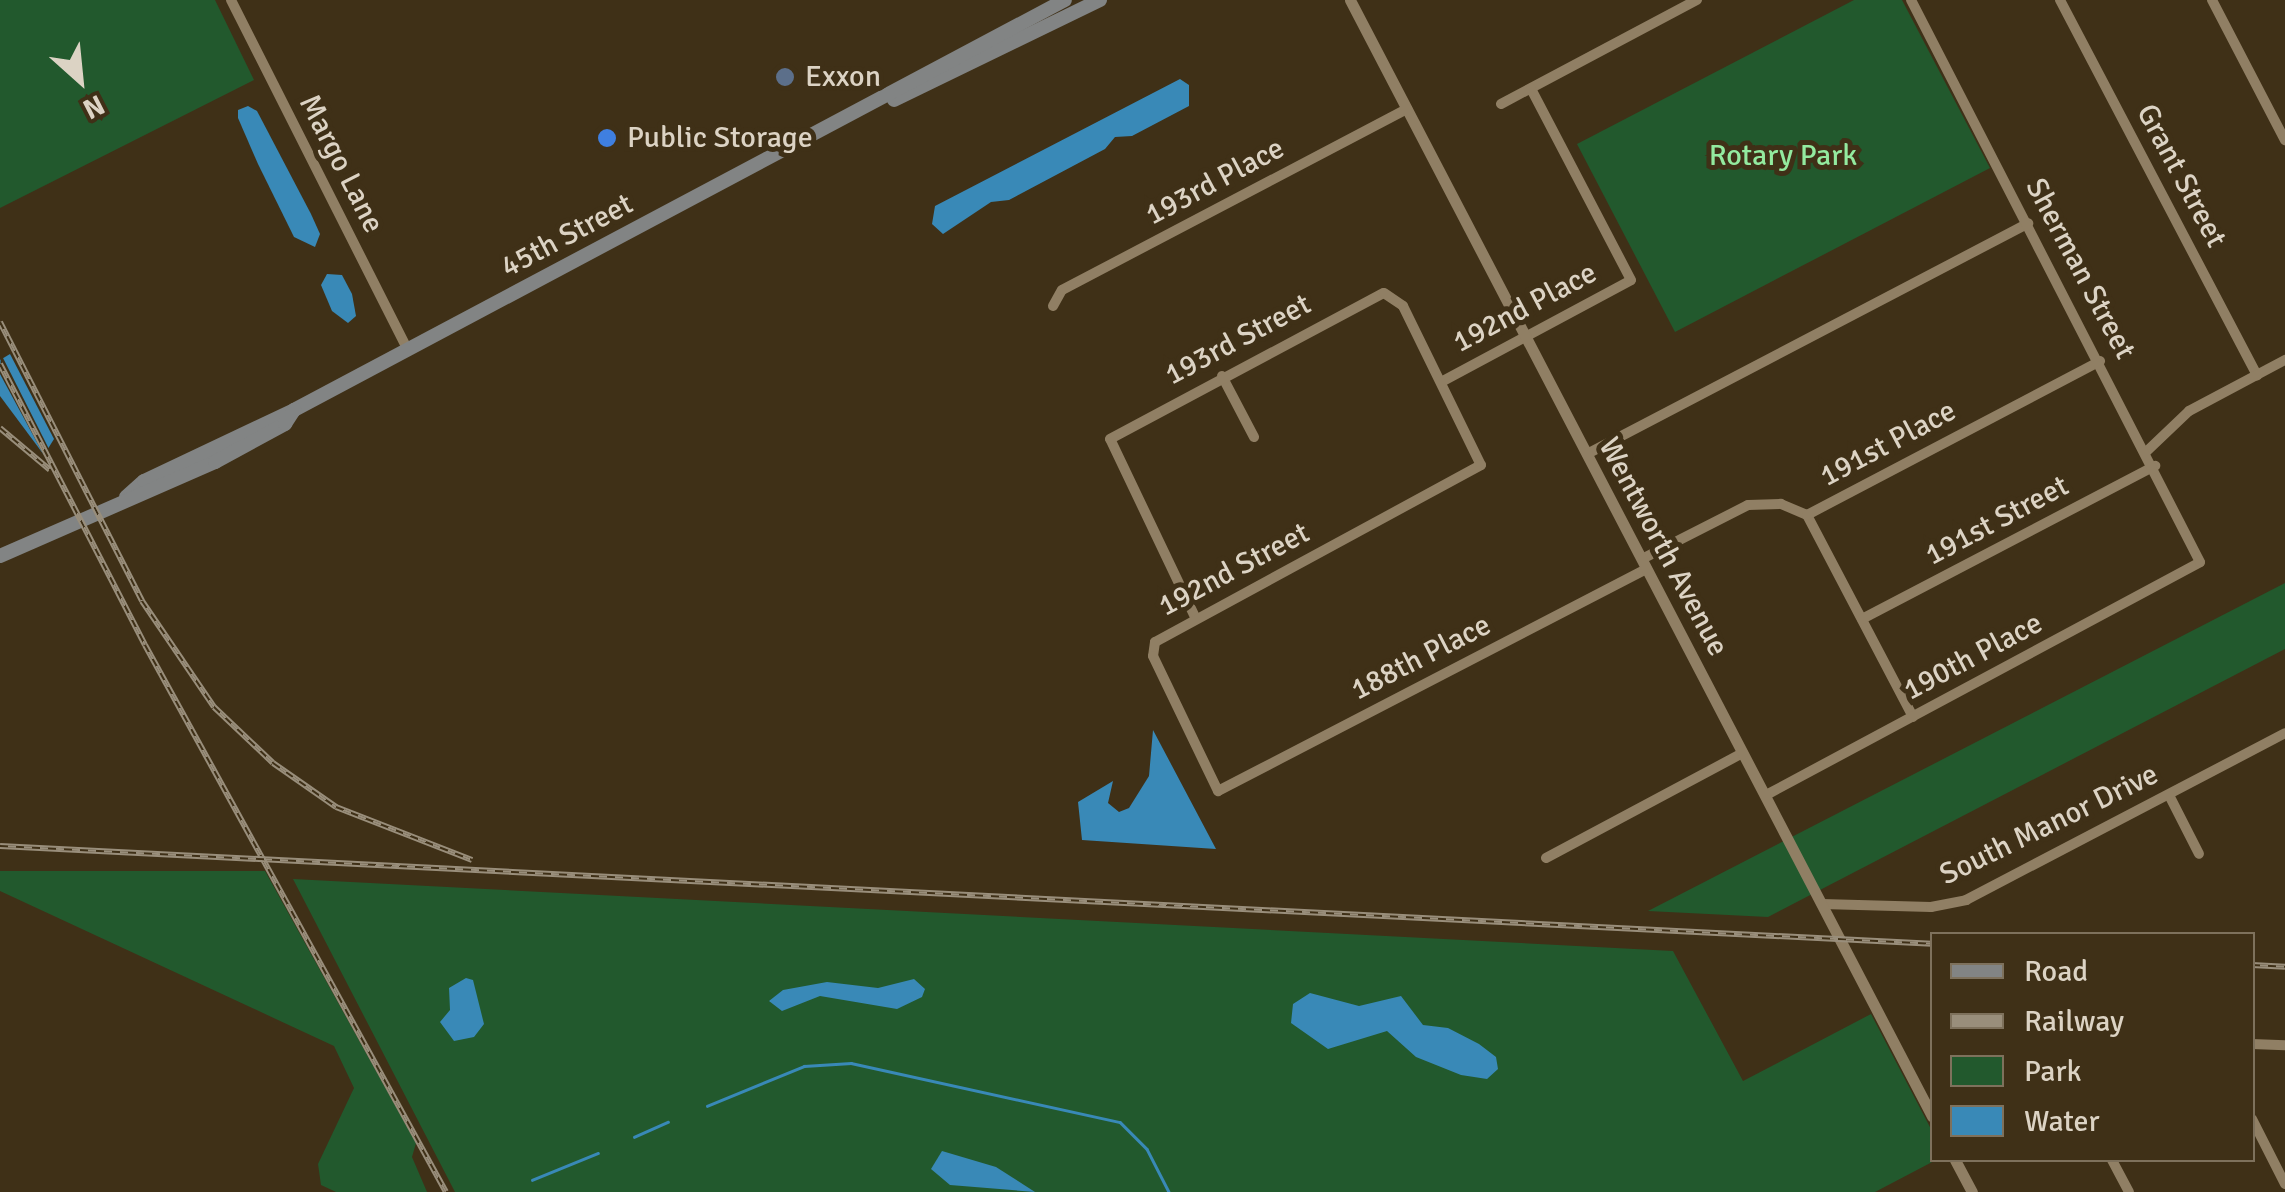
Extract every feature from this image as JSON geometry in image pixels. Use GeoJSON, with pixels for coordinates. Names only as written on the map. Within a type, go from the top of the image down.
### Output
{"type":"FeatureCollection","features":[{"type":"Feature","properties":{"kind":"main road"},"geometry":{"type":"LineString","coordinates":[[865,111],[1066,0]]}},
{"type":"Feature","properties":{"kind":"main road"},"geometry":{"type":"LineString","coordinates":[[865,111],[1100,0]]}},
{"type":"Feature","properties":{"kind":"main road","name":"45th Street"},"geometry":{"type":"LineString","coordinates":[[0,556],[126,497],[162,472],[294,410],[865,111]]}},
{"type":"Feature","properties":{"kind":"street","name":"Margo Lane"},"geometry":{"type":"LineString","coordinates":[[230,0],[408,350]]}},
{"type":"Feature","properties":{"kind":"street","name":"Wentworth Avenue"},"geometry":{"type":"LineString","coordinates":[[1350,0],[1743,753],[1768,794],[1930,1112]]}},
{"type":"Feature","properties":{"kind":"street"},"geometry":{"type":"LineString","coordinates":[[1501,104],[1696,0]]}},
{"type":"Feature","properties":{"kind":"street","name":"Sherman Street"},"geometry":{"type":"LineString","coordinates":[[1911,0],[2147,450],[2200,562]]}},
{"type":"Feature","properties":{"kind":"street","name":"Grant Street"},"geometry":{"type":"LineString","coordinates":[[2060,0],[2257,374]]}},
{"type":"Feature","properties":{"kind":"street"},"geometry":{"type":"LineString","coordinates":[[2212,0],[2285,140]]}},
{"type":"Feature","properties":{"kind":"street","name":"192nd Place"},"geometry":{"type":"LineString","coordinates":[[1443,380],[1631,280],[1531,89]]}},
{"type":"Feature","properties":{"kind":"street","name":"193rd Place"},"geometry":{"type":"LineString","coordinates":[[1053,306],[1062,290],[1407,109]]}},
{"type":"Feature","properties":{"kind":"street"},"geometry":{"type":"LineString","coordinates":[[1587,454],[2028,224]]}},
{"type":"Feature","properties":{"kind":"street","name":"193rd Street"},"geometry":{"type":"LineString","coordinates":[[1196,619],[1110,439],[1222,376],[1392,293],[1443,380]]}},
{"type":"Feature","properties":{"kind":"street"},"geometry":{"type":"LineString","coordinates":[[2147,450],[2188,411],[2285,360]]}},
{"type":"Feature","properties":{"kind":"street","name":"191st Place"},"geometry":{"type":"LineString","coordinates":[[1644,564],[1748,505],[1782,504],[1807,515],[2100,361]]}},
{"type":"Feature","properties":{"kind":"street"},"geometry":{"type":"LineString","coordinates":[[1222,376],[1254,437]]}},
{"type":"Feature","properties":{"kind":"street","name":"192nd Street"},"geometry":{"type":"LineString","coordinates":[[1218,791],[1152,651],[1159,638],[1482,465],[1443,380]]}},
{"type":"Feature","properties":{"kind":"street","name":"191st Street"},"geometry":{"type":"LineString","coordinates":[[1862,619],[2155,466]]}},
{"type":"Feature","properties":{"kind":"street"},"geometry":{"type":"LineString","coordinates":[[1807,515],[1914,717]]}},
{"type":"Feature","properties":{"kind":"street","name":"190th Place"},"geometry":{"type":"LineString","coordinates":[[1768,794],[2200,562]]}},
{"type":"Feature","properties":{"kind":"street","name":"188th Place"},"geometry":{"type":"LineString","coordinates":[[1218,791],[1644,564]]}},
{"type":"Feature","properties":{"kind":"street","name":"South Manor Drive"},"geometry":{"type":"LineString","coordinates":[[1822,904],[1932,907],[1966,900],[2285,733]]}},
{"type":"Feature","properties":{"kind":"street"},"geometry":{"type":"LineString","coordinates":[[1546,858],[1743,753]]}},
{"type":"Feature","properties":{"kind":"street"},"geometry":{"type":"LineString","coordinates":[[2169,795],[2199,854]]}},
{"type":"Feature","properties":{"kind":"street"},"geometry":{"type":"LineString","coordinates":[[2255,1044],[2285,1045]]}},
{"type":"Feature","properties":{"kind":"street"},"geometry":{"type":"LineString","coordinates":[[2255,1124],[2285,1184]]}},
{"type":"Feature","properties":{"kind":"street"},"geometry":{"type":"LineString","coordinates":[[1956,1162],[1972,1192]]}},
{"type":"Feature","properties":{"kind":"street"},"geometry":{"type":"LineString","coordinates":[[2113,1162],[2129,1192]]}},
{"type":"Feature","properties":{"kind":"green space"},"geometry":{"type":"Polygon","coordinates":[[[0,0],[215,0],[254,80],[0,208],[0,0]]]}},
{"type":"Feature","properties":{"kind":"green space","name":"Rotary Park"},"geometry":{"type":"Polygon","coordinates":[[[1854,0],[1902,0],[1990,168],[1675,332],[1577,144],[1854,0]]]}},
{"type":"Feature","properties":{"kind":"green space"},"geometry":{"type":"Polygon","coordinates":[[[2285,583],[2285,649],[1768,917],[1648,911],[2285,583]]]}},
{"type":"Feature","properties":{"kind":"green space"},"geometry":{"type":"Polygon","coordinates":[[[0,871],[265,871],[416,1143],[412,1157],[427,1192],[336,1192],[321,1185],[318,1164],[354,1088],[334,1046],[0,891],[0,871]]]}},
{"type":"Feature","properties":{"kind":"green space"},"geometry":{"type":"Polygon","coordinates":[[[293,879],[1673,951],[1743,1081],[1871,1014],[1930,1127],[1932,1162],[1875,1192],[455,1192],[293,879]]]}},
{"type":"Feature","properties":{"kind":"water"},"geometry":{"type":"Polygon","coordinates":[[[1180,79],[1189,85],[1189,106],[1132,136],[1115,137],[1105,149],[1009,200],[991,202],[943,234],[932,224],[935,206],[1180,79]]]}},
{"type":"Feature","properties":{"kind":"water"},"geometry":{"type":"Polygon","coordinates":[[[248,106],[257,111],[311,214],[320,234],[315,247],[294,237],[258,164],[238,118],[238,110],[248,106]]]}},
{"type":"Feature","properties":{"kind":"water"},"geometry":{"type":"Polygon","coordinates":[[[327,274],[342,275],[352,294],[356,316],[348,323],[332,311],[321,285],[327,274]]]}},
{"type":"Feature","properties":{"kind":"water"},"geometry":{"type":"Polygon","coordinates":[[[10,354],[54,439],[44,455],[0,396],[0,360],[10,354]]]}},
{"type":"Feature","properties":{"kind":"water"},"geometry":{"type":"Polygon","coordinates":[[[1153,730],[1216,849],[1082,840],[1078,802],[1113,781],[1108,803],[1119,812],[1129,808],[1149,776],[1153,730]]]}},
{"type":"Feature","properties":{"kind":"water"},"geometry":{"type":"Polygon","coordinates":[[[466,978],[473,980],[484,1024],[474,1037],[454,1041],[440,1022],[450,1010],[449,988],[466,978]]]}},
{"type":"Feature","properties":{"kind":"water"},"geometry":{"type":"Polygon","coordinates":[[[914,979],[925,989],[922,997],[897,1009],[820,996],[782,1011],[769,1001],[783,990],[827,982],[878,988],[914,979]]]}},
{"type":"Feature","properties":{"kind":"water"},"geometry":{"type":"Polygon","coordinates":[[[1310,993],[1359,1006],[1401,996],[1423,1025],[1448,1028],[1479,1044],[1496,1057],[1498,1069],[1487,1079],[1461,1075],[1416,1057],[1387,1031],[1328,1049],[1291,1023],[1293,1004],[1310,993]]]}},
{"type":"Feature","properties":{"kind":"water"},"geometry":{"type":"Polygon","coordinates":[[[942,1151],[996,1167],[1035,1192],[950,1185],[931,1169],[942,1151]]]}},
{"type":"Feature","properties":{"kind":"pier"},"geometry":{"type":"Polygon","coordinates":[[[1,354],[52,455],[46,459],[0,374],[1,354]]]}},
{"type":"Feature","properties":{"kind":"waterway"},"geometry":{"type":"LineString","coordinates":[[707,1106],[804,1066],[851,1063],[1120,1122],[1147,1149],[1169,1192]]}},
{"type":"Feature","properties":{"kind":"waterway"},"geometry":{"type":"LineString","coordinates":[[634,1137],[668,1122]]}},
{"type":"Feature","properties":{"kind":"waterway"},"geometry":{"type":"LineString","coordinates":[[532,1180],[598,1153]]}},
{"type":"Feature","properties":{"kind":"railway"},"geometry":{"type":"LineString","coordinates":[[0,322],[142,601],[214,707],[273,763],[336,807],[472,860]]}},
{"type":"Feature","properties":{"kind":"railway"},"geometry":{"type":"LineString","coordinates":[[0,364],[145,645],[446,1192]]}},
{"type":"Feature","properties":{"kind":"railway"},"geometry":{"type":"LineString","coordinates":[[0,428],[50,470]]}},
{"type":"Feature","properties":{"kind":"railway"},"geometry":{"type":"LineString","coordinates":[[0,846],[1930,944]]}},
{"type":"Feature","properties":{"kind":"railway"},"geometry":{"type":"LineString","coordinates":[[2255,965],[2285,967]]}},
{"type":"Feature","properties":{"kind":"place","name":"Exxon"},"geometry":{"type":"Point","coordinates":[785,77]}},
{"type":"Feature","properties":{"kind":"place","name":"Public Storage"},"geometry":{"type":"Point","coordinates":[607,138]}}]}
